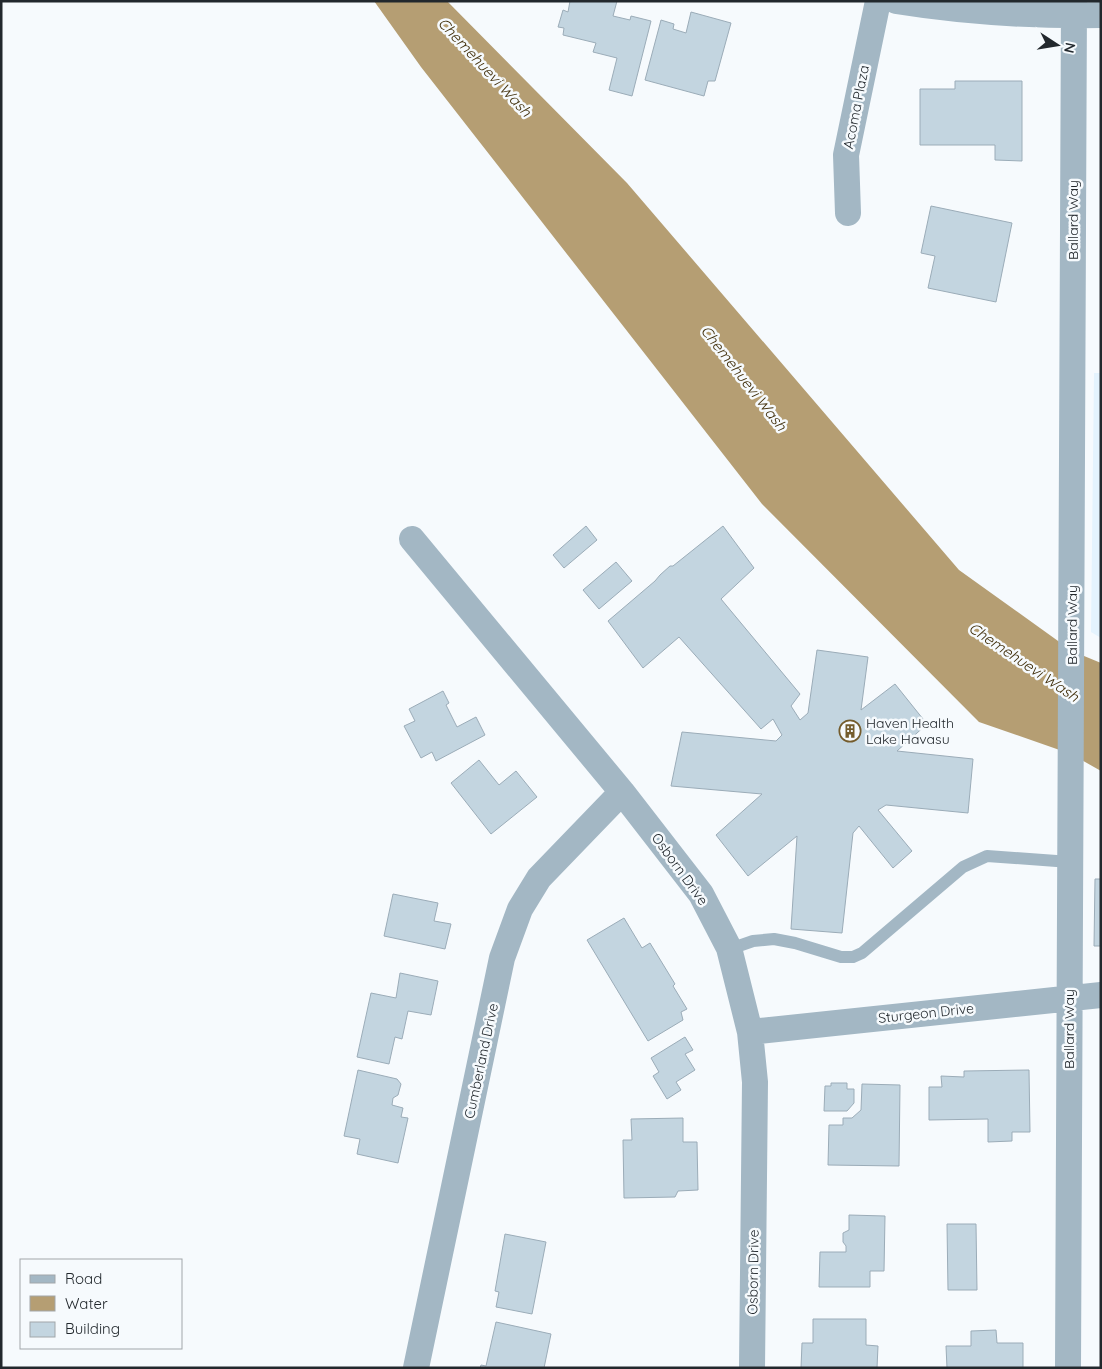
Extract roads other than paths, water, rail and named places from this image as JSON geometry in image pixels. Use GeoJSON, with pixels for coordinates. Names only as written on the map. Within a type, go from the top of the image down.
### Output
{"type":"FeatureCollection","features":[{"type":"Feature","properties":{"kind":"street","name":"Acoma Plaza"},"geometry":{"type":"LineString","coordinates":[[848,213],[846,155],[878,1]]}},
{"type":"Feature","properties":{"kind":"street"},"geometry":{"type":"LineString","coordinates":[[896,1],[945,9],[1012,15],[1074,8],[1101,15]]}},
{"type":"Feature","properties":{"kind":"street","name":"Ballard Way"},"geometry":{"type":"LineString","coordinates":[[1068,1368],[1074,8]]}},
{"type":"Feature","properties":{"kind":"street","name":"Osborn Drive"},"geometry":{"type":"LineString","coordinates":[[412,539],[622,792],[701,894],[730,950],[750,1032],[755,1082],[752,1368]]}},
{"type":"Feature","properties":{"kind":"street","name":"Cumberland Drive"},"geometry":{"type":"LineString","coordinates":[[416,1368],[502,958],[520,909],[539,878],[622,792]]}},
{"type":"Feature","properties":{"kind":"street","name":"Sturgeon Drive"},"geometry":{"type":"LineString","coordinates":[[750,1032],[1101,995]]}},
{"type":"Feature","properties":{"kind":"lane"},"geometry":{"type":"LineString","coordinates":[[730,950],[753,941],[774,939],[795,943],[841,957],[853,957],[862,953],[963,867],[987,856],[1070,862]]}},
{"type":"Feature","properties":{"kind":"water","name":"Chemehuevi Wash"},"geometry":{"type":"Polygon","coordinates":[[[374,1],[447,1],[627,183],[959,570],[1072,651],[1101,663],[1101,771],[1071,754],[979,722],[762,504],[421,67],[374,1]]]}},
{"type":"Feature","properties":{"kind":"place","name":"Haven Health Lake Havasu"},"geometry":{"type":"Point","coordinates":[850,731]}}]}
